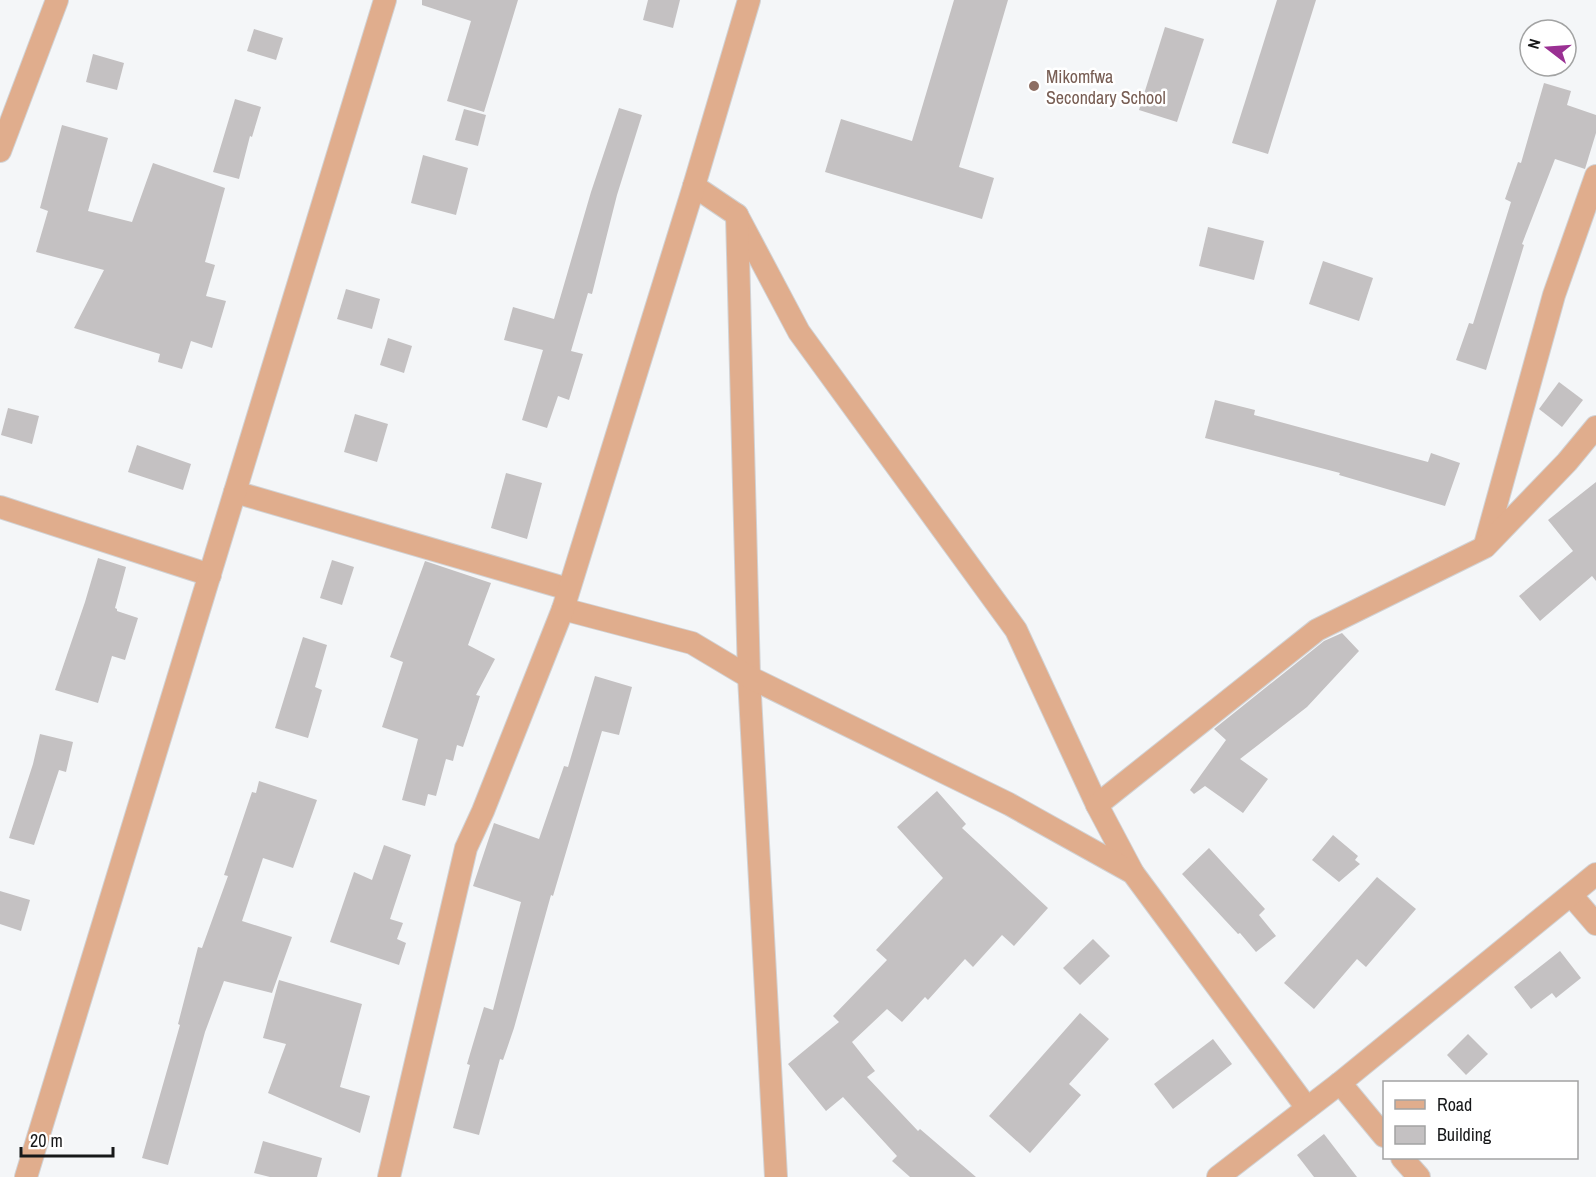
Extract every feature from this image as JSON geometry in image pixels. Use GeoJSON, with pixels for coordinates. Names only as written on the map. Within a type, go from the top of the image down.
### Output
{"type":"FeatureCollection","features":[{"type":"Feature","properties":{"kind":"street"},"geometry":{"type":"LineString","coordinates":[[0,151],[57,0]]}},
{"type":"Feature","properties":{"kind":"street"},"geometry":{"type":"LineString","coordinates":[[26,1177],[384,0]]}},
{"type":"Feature","properties":{"kind":"street"},"geometry":{"type":"LineString","coordinates":[[389,1177],[466,848],[483,811],[565,599],[694,186],[749,0]]}},
{"type":"Feature","properties":{"kind":"street"},"geometry":{"type":"LineString","coordinates":[[1485,547],[1554,295],[1596,176]]}},
{"type":"Feature","properties":{"kind":"street"},"geometry":{"type":"LineString","coordinates":[[694,186],[737,214],[799,332],[1016,630],[1096,804],[1133,873],[1307,1108]]}},
{"type":"Feature","properties":{"kind":"street"},"geometry":{"type":"LineString","coordinates":[[737,214],[750,677],[777,1177]]}},
{"type":"Feature","properties":{"kind":"street"},"geometry":{"type":"LineString","coordinates":[[1096,804],[1317,630],[1485,547],[1567,462],[1596,427]]}},
{"type":"Feature","properties":{"kind":"street"},"geometry":{"type":"LineString","coordinates":[[235,492],[565,599],[692,643],[750,677],[1009,804],[1133,873]]}},
{"type":"Feature","properties":{"kind":"street"},"geometry":{"type":"LineString","coordinates":[[0,507],[210,575]]}},
{"type":"Feature","properties":{"kind":"street"},"geometry":{"type":"LineString","coordinates":[[1218,1177],[1340,1083],[1596,874]]}},
{"type":"Feature","properties":{"kind":"street"},"geometry":{"type":"LineString","coordinates":[[1571,895],[1596,924]]}},
{"type":"Feature","properties":{"kind":"street"},"geometry":{"type":"LineString","coordinates":[[1340,1083],[1383,1135]]}},
{"type":"Feature","properties":{"kind":"street"},"geometry":{"type":"LineString","coordinates":[[1403,1159],[1419,1177]]}},
{"type":"Feature","properties":{"kind":"building"},"geometry":{"type":"Polygon","coordinates":[[[422,0],[518,0],[484,112],[447,101],[471,21],[422,5],[422,0]]]}},
{"type":"Feature","properties":{"kind":"building"},"geometry":{"type":"Polygon","coordinates":[[[648,0],[680,0],[673,28],[643,20],[648,0]]]}},
{"type":"Feature","properties":{"kind":"building"},"geometry":{"type":"Polygon","coordinates":[[[954,0],[1008,0],[959,167],[994,178],[982,219],[825,172],[841,119],[912,141],[954,0]]]}},
{"type":"Feature","properties":{"kind":"building"},"geometry":{"type":"Polygon","coordinates":[[[1277,0],[1316,0],[1268,154],[1232,143],[1277,0]]]}},
{"type":"Feature","properties":{"kind":"building"},"geometry":{"type":"Polygon","coordinates":[[[1165,27],[1204,39],[1177,122],[1139,110],[1165,27]]]}},
{"type":"Feature","properties":{"kind":"building"},"geometry":{"type":"Polygon","coordinates":[[[254,29],[283,38],[276,60],[247,51],[254,29]]]}},
{"type":"Feature","properties":{"kind":"building"},"geometry":{"type":"Polygon","coordinates":[[[93,54],[124,63],[117,90],[86,82],[93,54]]]}},
{"type":"Feature","properties":{"kind":"building"},"geometry":{"type":"Polygon","coordinates":[[[1544,83],[1571,91],[1567,105],[1596,115],[1596,133],[1585,169],[1555,159],[1522,244],[1524,245],[1486,370],[1456,360],[1469,323],[1473,324],[1511,202],[1505,199],[1518,162],[1521,163],[1544,83]]]}},
{"type":"Feature","properties":{"kind":"building"},"geometry":{"type":"Polygon","coordinates":[[[235,99],[261,107],[252,137],[250,136],[239,179],[213,172],[235,99]]]}},
{"type":"Feature","properties":{"kind":"building"},"geometry":{"type":"Polygon","coordinates":[[[619,108],[642,115],[617,195],[592,294],[588,293],[571,351],[583,354],[569,400],[558,396],[547,428],[522,420],[543,350],[504,340],[513,307],[554,319],[591,192],[619,108]]]}},
{"type":"Feature","properties":{"kind":"building"},"geometry":{"type":"Polygon","coordinates":[[[464,109],[486,115],[478,146],[455,140],[464,109]]]}},
{"type":"Feature","properties":{"kind":"building"},"geometry":{"type":"Polygon","coordinates":[[[62,125],[108,138],[88,211],[132,222],[153,163],[225,188],[205,262],[215,265],[206,296],[226,301],[212,348],[191,341],[182,369],[158,362],[160,354],[74,328],[104,270],[36,252],[48,211],[40,208],[62,125]]]}},
{"type":"Feature","properties":{"kind":"building"},"geometry":{"type":"Polygon","coordinates":[[[423,155],[468,168],[456,215],[411,203],[423,155]]]}},
{"type":"Feature","properties":{"kind":"building"},"geometry":{"type":"Polygon","coordinates":[[[1208,227],[1264,241],[1254,280],[1199,266],[1208,227]]]}},
{"type":"Feature","properties":{"kind":"building"},"geometry":{"type":"Polygon","coordinates":[[[1323,261],[1373,278],[1359,321],[1309,304],[1323,261]]]}},
{"type":"Feature","properties":{"kind":"building"},"geometry":{"type":"Polygon","coordinates":[[[346,289],[380,299],[372,329],[337,319],[346,289]]]}},
{"type":"Feature","properties":{"kind":"building"},"geometry":{"type":"Polygon","coordinates":[[[388,338],[412,346],[404,373],[380,365],[388,338]]]}},
{"type":"Feature","properties":{"kind":"building"},"geometry":{"type":"Polygon","coordinates":[[[1559,382],[1583,400],[1562,427],[1539,409],[1559,382]]]}},
{"type":"Feature","properties":{"kind":"building"},"geometry":{"type":"Polygon","coordinates":[[[1215,400],[1255,410],[1254,415],[1428,462],[1431,453],[1460,463],[1445,506],[1339,475],[1340,473],[1205,438],[1215,400]]]}},
{"type":"Feature","properties":{"kind":"building"},"geometry":{"type":"Polygon","coordinates":[[[8,408],[39,416],[32,444],[1,435],[8,408]]]}},
{"type":"Feature","properties":{"kind":"building"},"geometry":{"type":"Polygon","coordinates":[[[355,414],[388,424],[377,462],[344,452],[355,414]]]}},
{"type":"Feature","properties":{"kind":"building"},"geometry":{"type":"Polygon","coordinates":[[[137,445],[191,464],[183,490],[128,472],[137,445]]]}},
{"type":"Feature","properties":{"kind":"building"},"geometry":{"type":"Polygon","coordinates":[[[506,473],[542,483],[527,539],[491,528],[506,473]]]}},
{"type":"Feature","properties":{"kind":"building"},"geometry":{"type":"Polygon","coordinates":[[[1596,482],[1596,581],[1592,576],[1540,621],[1519,596],[1573,551],[1548,520],[1596,482]]]}},
{"type":"Feature","properties":{"kind":"building"},"geometry":{"type":"Polygon","coordinates":[[[98,558],[126,567],[115,608],[117,611],[138,618],[125,660],[112,656],[98,703],[55,690],[98,558]]]}},
{"type":"Feature","properties":{"kind":"building"},"geometry":{"type":"Polygon","coordinates":[[[332,560],[354,567],[342,605],[320,598],[332,560]]]}},
{"type":"Feature","properties":{"kind":"building"},"geometry":{"type":"Polygon","coordinates":[[[425,561],[491,583],[468,645],[495,659],[476,695],[480,696],[463,747],[457,745],[453,761],[446,759],[436,796],[428,794],[425,806],[402,800],[418,739],[382,727],[403,662],[390,657],[425,561]]]}},
{"type":"Feature","properties":{"kind":"building"},"geometry":{"type":"Polygon","coordinates":[[[1342,633],[1359,651],[1307,707],[1240,759],[1268,779],[1243,813],[1205,786],[1194,794],[1190,790],[1226,740],[1214,729],[1324,641],[1342,633]]]}},
{"type":"Feature","properties":{"kind":"building"},"geometry":{"type":"Polygon","coordinates":[[[303,637],[327,645],[315,687],[322,690],[308,738],[275,728],[303,637]]]}},
{"type":"Feature","properties":{"kind":"building"},"geometry":{"type":"Polygon","coordinates":[[[595,676],[632,687],[619,735],[602,731],[553,896],[551,895],[514,1028],[503,1060],[500,1059],[479,1135],[453,1128],[470,1065],[467,1064],[484,1007],[493,1010],[521,902],[473,886],[494,823],[539,839],[564,766],[568,767],[595,676]]]}},
{"type":"Feature","properties":{"kind":"building"},"geometry":{"type":"Polygon","coordinates":[[[40,734],[73,742],[66,772],[59,770],[34,845],[9,838],[33,764],[40,734]]]}},
{"type":"Feature","properties":{"kind":"building"},"geometry":{"type":"Polygon","coordinates":[[[259,781],[317,800],[293,868],[263,858],[242,921],[292,937],[272,993],[224,981],[205,1032],[168,1165],[142,1158],[180,1025],[178,1024],[198,947],[202,948],[228,876],[224,875],[252,792],[256,793],[259,781]]]}},
{"type":"Feature","properties":{"kind":"building"},"geometry":{"type":"Polygon","coordinates":[[[937,791],[966,824],[962,828],[1048,908],[1014,946],[1002,935],[973,967],[965,959],[928,1000],[925,997],[902,1022],[887,1009],[852,1042],[875,1071],[867,1077],[918,1131],[920,1129],[976,1177],[910,1177],[892,1161],[897,1156],[843,1097],[826,1111],[788,1064],[839,1022],[833,1016],[887,960],[876,950],[943,878],[897,827],[937,791]]]}},
{"type":"Feature","properties":{"kind":"building"},"geometry":{"type":"Polygon","coordinates":[[[1333,835],[1358,856],[1355,860],[1360,864],[1339,882],[1312,860],[1333,835]]]}},
{"type":"Feature","properties":{"kind":"building"},"geometry":{"type":"Polygon","coordinates":[[[384,845],[411,855],[390,919],[403,923],[397,939],[406,943],[399,965],[330,942],[354,872],[372,880],[384,845]]]}},
{"type":"Feature","properties":{"kind":"building"},"geometry":{"type":"Polygon","coordinates":[[[1209,848],[1265,909],[1259,915],[1276,936],[1256,952],[1182,874],[1209,848]]]}},
{"type":"Feature","properties":{"kind":"building"},"geometry":{"type":"Polygon","coordinates":[[[1377,877],[1416,909],[1366,967],[1357,959],[1314,1009],[1284,983],[1377,877]]]}},
{"type":"Feature","properties":{"kind":"building"},"geometry":{"type":"Polygon","coordinates":[[[0,891],[30,900],[21,931],[0,924],[0,891]]]}},
{"type":"Feature","properties":{"kind":"building"},"geometry":{"type":"Polygon","coordinates":[[[1093,939],[1110,956],[1080,985],[1063,968],[1093,939]]]}},
{"type":"Feature","properties":{"kind":"building"},"geometry":{"type":"Polygon","coordinates":[[[1560,951],[1581,978],[1556,998],[1552,993],[1531,1009],[1514,987],[1560,951]]]}},
{"type":"Feature","properties":{"kind":"building"},"geometry":{"type":"Polygon","coordinates":[[[279,980],[362,1004],[340,1087],[370,1096],[360,1133],[268,1093],[286,1044],[263,1038],[279,980]]]}},
{"type":"Feature","properties":{"kind":"building"},"geometry":{"type":"Polygon","coordinates":[[[1080,1013],[1109,1039],[1069,1084],[1081,1095],[1030,1153],[989,1116],[1080,1013]]]}},
{"type":"Feature","properties":{"kind":"building"},"geometry":{"type":"Polygon","coordinates":[[[1468,1034],[1488,1054],[1466,1075],[1447,1055],[1468,1034]]]}},
{"type":"Feature","properties":{"kind":"building"},"geometry":{"type":"Polygon","coordinates":[[[1213,1039],[1232,1064],[1173,1109],[1154,1084],[1213,1039]]]}},
{"type":"Feature","properties":{"kind":"building"},"geometry":{"type":"Polygon","coordinates":[[[1324,1134],[1357,1177],[1314,1177],[1297,1155],[1324,1134]]]}},
{"type":"Feature","properties":{"kind":"building"},"geometry":{"type":"Polygon","coordinates":[[[263,1141],[322,1158],[317,1177],[270,1177],[254,1173],[263,1141]]]}},
{"type":"Feature","properties":{"kind":"place","name":"Mikomfwa Secondary School"},"geometry":{"type":"Point","coordinates":[1034,86]}}]}
